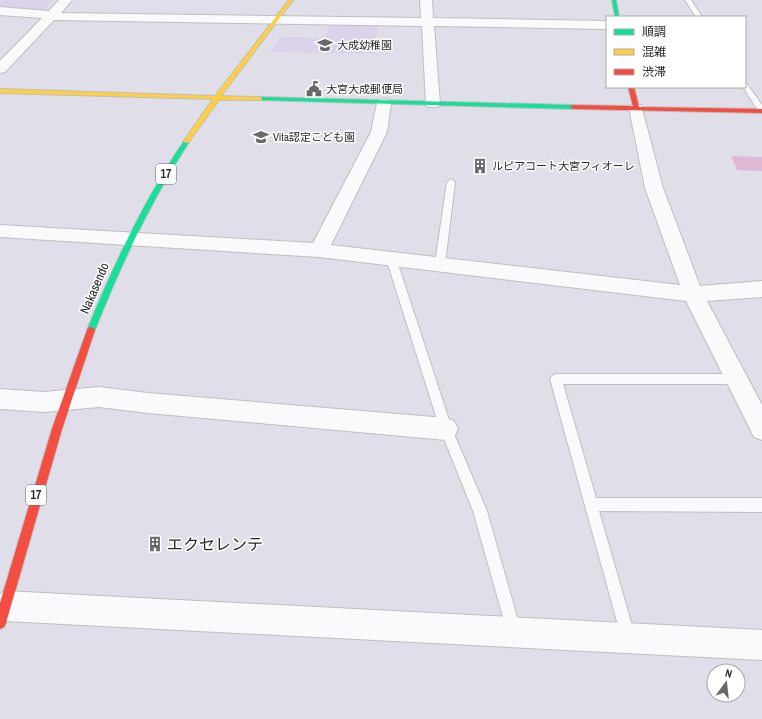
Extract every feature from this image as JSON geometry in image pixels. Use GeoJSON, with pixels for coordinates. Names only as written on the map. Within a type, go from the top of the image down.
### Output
{"type":"FeatureCollection","features":[{"type":"Feature","properties":{"kind":"main road","name":"Nakasendo"},"geometry":{"type":"LineString","coordinates":[[3,614],[39,486],[84,343],[130,239],[172,165],[217,98],[291,0]]}},
{"type":"Feature","properties":{"kind":"main road"},"geometry":{"type":"LineString","coordinates":[[614,0],[617,16]]}},
{"type":"Feature","properties":{"kind":"main road"},"geometry":{"type":"LineString","coordinates":[[631,88],[636,108]]}},
{"type":"Feature","properties":{"kind":"main road"},"geometry":{"type":"LineString","coordinates":[[0,91],[384,103],[762,110]]}},
{"type":"Feature","properties":{"kind":"street"},"geometry":{"type":"LineString","coordinates":[[0,69],[66,0]]}},
{"type":"Feature","properties":{"kind":"street"},"geometry":{"type":"LineString","coordinates":[[426,0],[426,22],[433,104]]}},
{"type":"Feature","properties":{"kind":"street"},"geometry":{"type":"LineString","coordinates":[[0,11],[50,16],[606,25]]}},
{"type":"Feature","properties":{"kind":"street"},"geometry":{"type":"LineString","coordinates":[[319,250],[378,132],[384,103]]}},
{"type":"Feature","properties":{"kind":"street"},"geometry":{"type":"LineString","coordinates":[[636,108],[654,188],[693,294],[735,379],[762,429]]}},
{"type":"Feature","properties":{"kind":"street"},"geometry":{"type":"LineString","coordinates":[[0,231],[319,250],[693,294],[762,289]]}},
{"type":"Feature","properties":{"kind":"street"},"geometry":{"type":"LineString","coordinates":[[0,399],[44,402],[99,397],[148,403],[446,429]]}},
{"type":"Feature","properties":{"kind":"street"},"geometry":{"type":"LineString","coordinates":[[3,614],[514,632],[762,645]]}},
{"type":"Feature","properties":{"kind":"lane"},"geometry":{"type":"LineString","coordinates":[[688,0],[698,16]]}},
{"type":"Feature","properties":{"kind":"lane"},"geometry":{"type":"LineString","coordinates":[[746,86],[762,110]]}},
{"type":"Feature","properties":{"kind":"lane"},"geometry":{"type":"LineString","coordinates":[[440,264],[451,182]]}},
{"type":"Feature","properties":{"kind":"lane"},"geometry":{"type":"LineString","coordinates":[[391,258],[446,429],[480,511],[514,632]]}},
{"type":"Feature","properties":{"kind":"lane"},"geometry":{"type":"LineString","coordinates":[[629,637],[556,379],[735,379]]}},
{"type":"Feature","properties":{"kind":"lane"},"geometry":{"type":"LineString","coordinates":[[591,504],[762,505]]}},
{"type":"Feature","properties":{"kind":"shaded area"},"geometry":{"type":"Polygon","coordinates":[[[0,0],[53,0],[43,10],[0,7],[0,0]]]}},
{"type":"Feature","properties":{"kind":"shaded area","name":"大成幼稚園"},"geometry":{"type":"Polygon","coordinates":[[[329,23],[378,24],[375,54],[270,52],[280,37],[325,38],[329,23]]]}},
{"type":"Feature","properties":{"kind":"shaded area"},"geometry":{"type":"Polygon","coordinates":[[[731,156],[762,157],[762,171],[737,170],[731,156]]]}},
{"type":"Feature","properties":{"kind":"traffic: fast"},"geometry":{"type":"LineString","coordinates":[[614,0],[617,16]]}},
{"type":"Feature","properties":{"kind":"traffic: fast"},"geometry":{"type":"LineString","coordinates":[[260,99],[573,107]]}},
{"type":"Feature","properties":{"kind":"traffic: fast"},"geometry":{"type":"LineString","coordinates":[[91,330],[133,233],[158,187],[186,142]]}},
{"type":"Feature","properties":{"kind":"traffic: slow"},"geometry":{"type":"LineString","coordinates":[[186,142],[225,86],[291,0]]}},
{"type":"Feature","properties":{"kind":"traffic: slow"},"geometry":{"type":"LineString","coordinates":[[0,91],[260,99]]}},
{"type":"Feature","properties":{"kind":"traffic: jam"},"geometry":{"type":"LineString","coordinates":[[631,88],[636,108]]}},
{"type":"Feature","properties":{"kind":"traffic: jam"},"geometry":{"type":"LineString","coordinates":[[573,107],[762,111]]}},
{"type":"Feature","properties":{"kind":"traffic: jam"},"geometry":{"type":"LineString","coordinates":[[0,623],[57,429],[91,330]]}},
{"type":"Feature","properties":{"kind":"place","name":"大成幼稚園"},"geometry":{"type":"Point","coordinates":[325,45]}},
{"type":"Feature","properties":{"kind":"place","name":"大宮大成郵便局"},"geometry":{"type":"Point","coordinates":[314,89]}},
{"type":"Feature","properties":{"kind":"place","name":"Vita認定こども園"},"geometry":{"type":"Point","coordinates":[261,137]}},
{"type":"Feature","properties":{"kind":"place","name":"ルピアコート大宮フィオーレ"},"geometry":{"type":"Point","coordinates":[480,166]}},
{"type":"Feature","properties":{"kind":"place","name":"エクセレンテ"},"geometry":{"type":"Point","coordinates":[155,544]}}]}
